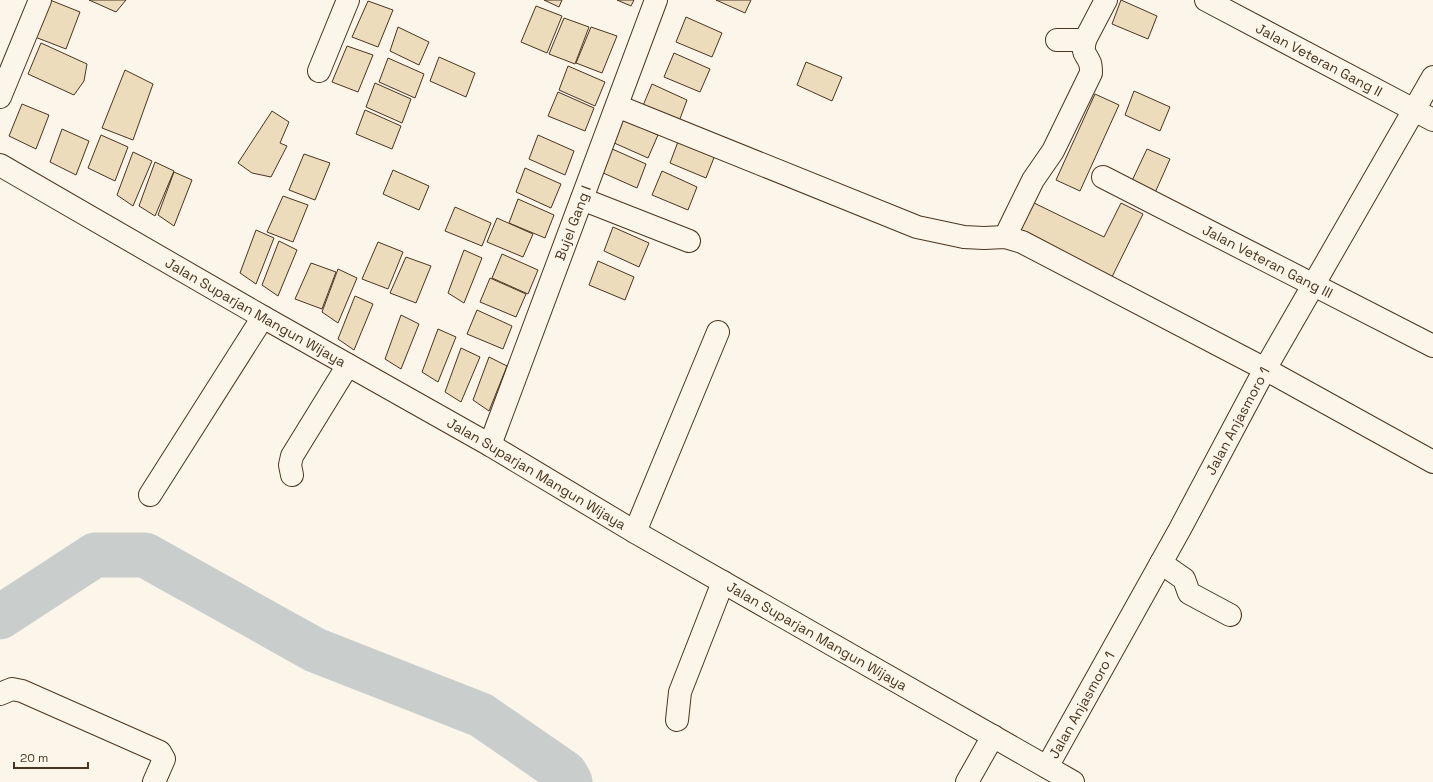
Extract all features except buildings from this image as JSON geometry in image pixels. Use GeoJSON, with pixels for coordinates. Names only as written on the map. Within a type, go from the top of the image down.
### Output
{"type":"FeatureCollection","features":[{"type":"Feature","properties":{"kind":"main road"},"geometry":{"type":"LineString","coordinates":[[0,97],[40,0]]}},
{"type":"Feature","properties":{"kind":"main road"},"geometry":{"type":"LineString","coordinates":[[319,71],[348,0]]}},
{"type":"Feature","properties":{"kind":"main road","name":"Bujel Gang I"},"geometry":{"type":"LineString","coordinates":[[490,445],[656,0]]}},
{"type":"Feature","properties":{"kind":"main road"},"geometry":{"type":"LineString","coordinates":[[1005,237],[1033,180],[1054,151],[1091,73],[1090,63],[1083,50],[1085,40],[1106,0]]}},
{"type":"Feature","properties":{"kind":"main road","name":"Jalan Veteran Gang II"},"geometry":{"type":"LineString","coordinates":[[1206,0],[1433,120]]}},
{"type":"Feature","properties":{"kind":"main road"},"geometry":{"type":"LineString","coordinates":[[1057,40],[1085,40]]}},
{"type":"Feature","properties":{"kind":"main road","name":"Jalan Anjasmoro 1"},"geometry":{"type":"LineString","coordinates":[[1047,767],[1161,563],[1265,369],[1433,77]]}},
{"type":"Feature","properties":{"kind":"main road"},"geometry":{"type":"LineString","coordinates":[[617,106],[917,226],[964,237],[1005,237],[1022,242],[1265,369],[1433,462]]}},
{"type":"Feature","properties":{"kind":"main road","name":"Jalan Suparjan Mangun Wijaya"},"geometry":{"type":"LineString","coordinates":[[0,165],[263,317],[490,445],[636,532],[1073,782]]}},
{"type":"Feature","properties":{"kind":"main road","name":"Jalan Veteran Gang III"},"geometry":{"type":"LineString","coordinates":[[1103,177],[1433,346]]}},
{"type":"Feature","properties":{"kind":"main road"},"geometry":{"type":"LineString","coordinates":[[582,199],[689,241]]}},
{"type":"Feature","properties":{"kind":"main road"},"geometry":{"type":"LineString","coordinates":[[150,495],[263,317]]}},
{"type":"Feature","properties":{"kind":"main road"},"geometry":{"type":"LineString","coordinates":[[636,532],[718,332]]}},
{"type":"Feature","properties":{"kind":"main road"},"geometry":{"type":"LineString","coordinates":[[292,475],[290,465],[292,456],[348,365]]}},
{"type":"Feature","properties":{"kind":"main road"},"geometry":{"type":"LineString","coordinates":[[1161,563],[1184,579],[1189,593],[1230,615]]}},
{"type":"Feature","properties":{"kind":"main road"},"geometry":{"type":"LineString","coordinates":[[677,720],[680,692],[723,582]]}},
{"type":"Feature","properties":{"kind":"main road"},"geometry":{"type":"LineString","coordinates":[[0,694],[12,689],[22,691],[160,752],[164,759],[154,782]]}},
{"type":"Feature","properties":{"kind":"main road"},"geometry":{"type":"LineString","coordinates":[[967,782],[993,736]]}},
{"type":"Feature","properties":{"kind":"waterway"},"geometry":{"type":"LineString","coordinates":[[0,617],[95,555],[145,555],[315,650],[481,715],[565,773],[570,782]]}}]}
